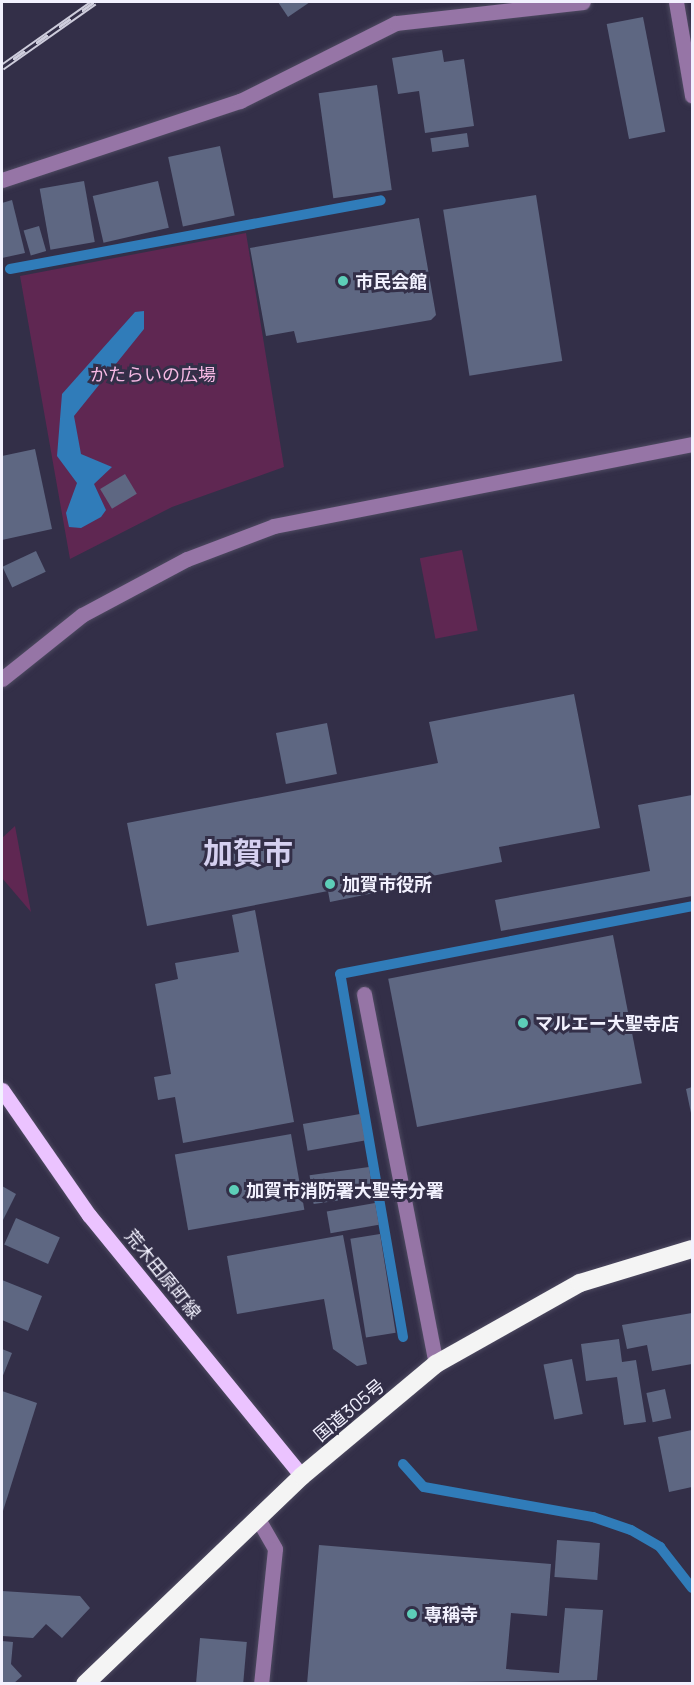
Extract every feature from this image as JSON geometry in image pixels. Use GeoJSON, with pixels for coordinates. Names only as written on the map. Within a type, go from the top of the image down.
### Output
{"type":"FeatureCollection","features":[{"type":"Feature","properties":{"kind":"highway","name":"国道305号"},"geometry":{"type":"LineString","coordinates":[[85,1683],[302,1476],[436,1364],[580,1282],[693,1249]]}},
{"type":"Feature","properties":{"kind":"main road","name":"荒木田原町線"},"geometry":{"type":"LineString","coordinates":[[2,1090],[89,1215],[302,1476]]}},
{"type":"Feature","properties":{"kind":"street"},"geometry":{"type":"LineString","coordinates":[[2,180],[240,101],[396,23],[583,2]]}},
{"type":"Feature","properties":{"kind":"street"},"geometry":{"type":"LineString","coordinates":[[676,2],[693,96]]}},
{"type":"Feature","properties":{"kind":"street"},"geometry":{"type":"LineString","coordinates":[[2,679],[82,615],[187,559],[274,526],[693,444]]}},
{"type":"Feature","properties":{"kind":"street"},"geometry":{"type":"LineString","coordinates":[[364,994],[436,1364]]}},
{"type":"Feature","properties":{"kind":"street"},"geometry":{"type":"LineString","coordinates":[[258,1519],[275,1549],[261,1683]]}},
{"type":"Feature","properties":{"kind":"green space","name":"かたらいの広場"},"geometry":{"type":"Polygon","coordinates":[[[246,233],[284,467],[172,507],[70,559],[20,276],[246,233]]]}},
{"type":"Feature","properties":{"kind":"green space"},"geometry":{"type":"Polygon","coordinates":[[[462,550],[478,630],[435,639],[420,558],[462,550]]]}},
{"type":"Feature","properties":{"kind":"green space"},"geometry":{"type":"Polygon","coordinates":[[[15,826],[31,912],[2,878],[2,838],[15,826]]]}},
{"type":"Feature","properties":{"kind":"water"},"geometry":{"type":"Polygon","coordinates":[[[144,311],[144,329],[74,416],[81,454],[112,467],[94,484],[106,510],[101,517],[81,528],[69,527],[66,513],[77,483],[57,456],[62,394],[135,312],[144,311]]]}},
{"type":"Feature","properties":{"kind":"building"},"geometry":{"type":"Polygon","coordinates":[[[278,2],[310,2],[288,17],[278,2]]]}},
{"type":"Feature","properties":{"kind":"building"},"geometry":{"type":"Polygon","coordinates":[[[643,17],[665,132],[629,139],[607,24],[643,17]]]}},
{"type":"Feature","properties":{"kind":"building"},"geometry":{"type":"Polygon","coordinates":[[[442,50],[444,62],[464,59],[474,126],[425,133],[419,91],[398,94],[392,58],[442,50]]]}},
{"type":"Feature","properties":{"kind":"building"},"geometry":{"type":"Polygon","coordinates":[[[377,85],[392,190],[333,198],[319,93],[377,85]]]}},
{"type":"Feature","properties":{"kind":"building"},"geometry":{"type":"Polygon","coordinates":[[[467,133],[469,147],[432,152],[430,138],[467,133]]]}},
{"type":"Feature","properties":{"kind":"building"},"geometry":{"type":"Polygon","coordinates":[[[220,146],[235,215],[183,226],[168,157],[220,146]]]}},
{"type":"Feature","properties":{"kind":"building"},"geometry":{"type":"Polygon","coordinates":[[[84,181],[95,242],[50,250],[40,189],[84,181]]]}},
{"type":"Feature","properties":{"kind":"building"},"geometry":{"type":"Polygon","coordinates":[[[158,181],[169,228],[104,243],[93,196],[158,181]]]}},
{"type":"Feature","properties":{"kind":"building"},"geometry":{"type":"Polygon","coordinates":[[[536,195],[562,361],[469,376],[443,210],[536,195]]]}},
{"type":"Feature","properties":{"kind":"building"},"geometry":{"type":"Polygon","coordinates":[[[12,200],[25,253],[2,258],[2,203],[12,200]]]}},
{"type":"Feature","properties":{"kind":"building","name":"市民会館"},"geometry":{"type":"Polygon","coordinates":[[[419,218],[436,315],[431,320],[297,343],[294,331],[266,336],[250,248],[419,218]]]}},
{"type":"Feature","properties":{"kind":"building"},"geometry":{"type":"Polygon","coordinates":[[[39,226],[46,251],[31,255],[24,230],[39,226]]]}},
{"type":"Feature","properties":{"kind":"building"},"geometry":{"type":"Polygon","coordinates":[[[35,449],[52,529],[2,540],[2,456],[35,449]]]}},
{"type":"Feature","properties":{"kind":"building"},"geometry":{"type":"Polygon","coordinates":[[[125,474],[137,494],[112,509],[100,489],[125,474]]]}},
{"type":"Feature","properties":{"kind":"building"},"geometry":{"type":"Polygon","coordinates":[[[36,551],[46,572],[12,587],[2,567],[36,551]]]}},
{"type":"Feature","properties":{"kind":"building"},"geometry":{"type":"Polygon","coordinates":[[[574,694],[600,828],[499,847],[502,862],[417,879],[418,884],[330,902],[328,891],[147,926],[127,823],[438,763],[429,722],[574,694]]]}},
{"type":"Feature","properties":{"kind":"building"},"geometry":{"type":"Polygon","coordinates":[[[327,723],[337,774],[286,784],[276,733],[327,723]]]}},
{"type":"Feature","properties":{"kind":"building"},"geometry":{"type":"Polygon","coordinates":[[[692,795],[692,896],[501,931],[495,900],[650,871],[638,805],[692,795]]]}},
{"type":"Feature","properties":{"kind":"building"},"geometry":{"type":"Polygon","coordinates":[[[255,910],[294,1122],[183,1143],[175,1097],[158,1100],[154,1077],[171,1074],[155,984],[178,979],[175,963],[239,952],[232,915],[255,910]]]}},
{"type":"Feature","properties":{"kind":"building"},"geometry":{"type":"Polygon","coordinates":[[[613,935],[642,1083],[417,1127],[388,979],[613,935]]]}},
{"type":"Feature","properties":{"kind":"building"},"geometry":{"type":"Polygon","coordinates":[[[692,1087],[692,1113],[691,1113],[686,1089],[692,1087]]]}},
{"type":"Feature","properties":{"kind":"building"},"geometry":{"type":"Polygon","coordinates":[[[360,1114],[365,1141],[308,1151],[303,1124],[360,1114]]]}},
{"type":"Feature","properties":{"kind":"building"},"geometry":{"type":"Polygon","coordinates":[[[291,1134],[304,1210],[188,1230],[175,1154],[291,1134]]]}},
{"type":"Feature","properties":{"kind":"building"},"geometry":{"type":"Polygon","coordinates":[[[369,1167],[373,1196],[314,1204],[310,1175],[369,1167]]]}},
{"type":"Feature","properties":{"kind":"building"},"geometry":{"type":"Polygon","coordinates":[[[2,1186],[16,1194],[2,1222],[2,1186]]]}},
{"type":"Feature","properties":{"kind":"building"},"geometry":{"type":"Polygon","coordinates":[[[375,1203],[379,1225],[331,1233],[327,1212],[375,1203]]]}},
{"type":"Feature","properties":{"kind":"building"},"geometry":{"type":"Polygon","coordinates":[[[16,1218],[60,1238],[48,1264],[4,1244],[16,1218]]]}},
{"type":"Feature","properties":{"kind":"building"},"geometry":{"type":"Polygon","coordinates":[[[380,1234],[396,1333],[366,1337],[350,1239],[380,1234]]]}},
{"type":"Feature","properties":{"kind":"building"},"geometry":{"type":"Polygon","coordinates":[[[343,1235],[367,1364],[357,1366],[333,1349],[324,1299],[237,1314],[227,1256],[343,1235]]]}},
{"type":"Feature","properties":{"kind":"building"},"geometry":{"type":"Polygon","coordinates":[[[2,1280],[42,1296],[28,1331],[2,1320],[2,1280]]]}},
{"type":"Feature","properties":{"kind":"building"},"geometry":{"type":"Polygon","coordinates":[[[692,1313],[692,1364],[652,1371],[647,1345],[627,1349],[622,1325],[692,1313]]]}},
{"type":"Feature","properties":{"kind":"building"},"geometry":{"type":"Polygon","coordinates":[[[619,1339],[622,1362],[636,1360],[646,1422],[624,1425],[617,1377],[586,1381],[581,1344],[619,1339]]]}},
{"type":"Feature","properties":{"kind":"building"},"geometry":{"type":"Polygon","coordinates":[[[2,1349],[12,1353],[2,1378],[2,1349]]]}},
{"type":"Feature","properties":{"kind":"building"},"geometry":{"type":"Polygon","coordinates":[[[572,1359],[583,1414],[554,1420],[544,1365],[572,1359]]]}},
{"type":"Feature","properties":{"kind":"building"},"geometry":{"type":"Polygon","coordinates":[[[665,1389],[671,1418],[653,1422],[646,1393],[665,1389]]]}},
{"type":"Feature","properties":{"kind":"building"},"geometry":{"type":"Polygon","coordinates":[[[2,1391],[37,1403],[3,1511],[2,1510],[2,1391]]]}},
{"type":"Feature","properties":{"kind":"building"},"geometry":{"type":"Polygon","coordinates":[[[692,1430],[692,1487],[669,1492],[658,1437],[692,1430]]]}},
{"type":"Feature","properties":{"kind":"building"},"geometry":{"type":"Polygon","coordinates":[[[557,1540],[600,1543],[597,1580],[554,1577],[557,1540]]]}},
{"type":"Feature","properties":{"kind":"building","name":"専稱寺"},"geometry":{"type":"Polygon","coordinates":[[[319,1545],[551,1564],[547,1616],[511,1613],[506,1669],[559,1673],[565,1608],[603,1610],[597,1680],[307,1684],[319,1545]]]}},
{"type":"Feature","properties":{"kind":"building"},"geometry":{"type":"Polygon","coordinates":[[[2,1591],[80,1596],[90,1608],[62,1638],[46,1624],[33,1638],[2,1636],[2,1591]]]}},
{"type":"Feature","properties":{"kind":"building"},"geometry":{"type":"Polygon","coordinates":[[[200,1638],[247,1642],[243,1684],[196,1684],[200,1638]]]}},
{"type":"Feature","properties":{"kind":"building"},"geometry":{"type":"Polygon","coordinates":[[[2,1641],[13,1642],[11,1664],[22,1676],[13,1684],[2,1684],[2,1641]]]}},
{"type":"Feature","properties":{"kind":"waterway"},"geometry":{"type":"LineString","coordinates":[[10,269],[381,200]]}},
{"type":"Feature","properties":{"kind":"waterway"},"geometry":{"type":"LineString","coordinates":[[403,1337],[340,974],[692,906]]}},
{"type":"Feature","properties":{"kind":"waterway"},"geometry":{"type":"LineString","coordinates":[[403,1464],[424,1487],[593,1517],[631,1530],[660,1547],[692,1588]]}},
{"type":"Feature","properties":{"kind":"railway"},"geometry":{"type":"LineString","coordinates":[[2,67],[94,2]]}},
{"type":"Feature","properties":{"kind":"place","name":"市民会館"},"geometry":{"type":"Point","coordinates":[343,281]}},
{"type":"Feature","properties":{"kind":"place","name":"加賀市役所"},"geometry":{"type":"Point","coordinates":[330,884]}},
{"type":"Feature","properties":{"kind":"place","name":"マルエー大聖寺店"},"geometry":{"type":"Point","coordinates":[523,1023]}},
{"type":"Feature","properties":{"kind":"place","name":"加賀市消防署大聖寺分署"},"geometry":{"type":"Point","coordinates":[234,1190]}},
{"type":"Feature","properties":{"kind":"place","name":"専稱寺"},"geometry":{"type":"Point","coordinates":[412,1614]}},
{"type":"Feature","properties":{"kind":"district","name":"加賀市"},"geometry":{"type":"Point","coordinates":[248,853]}}]}
